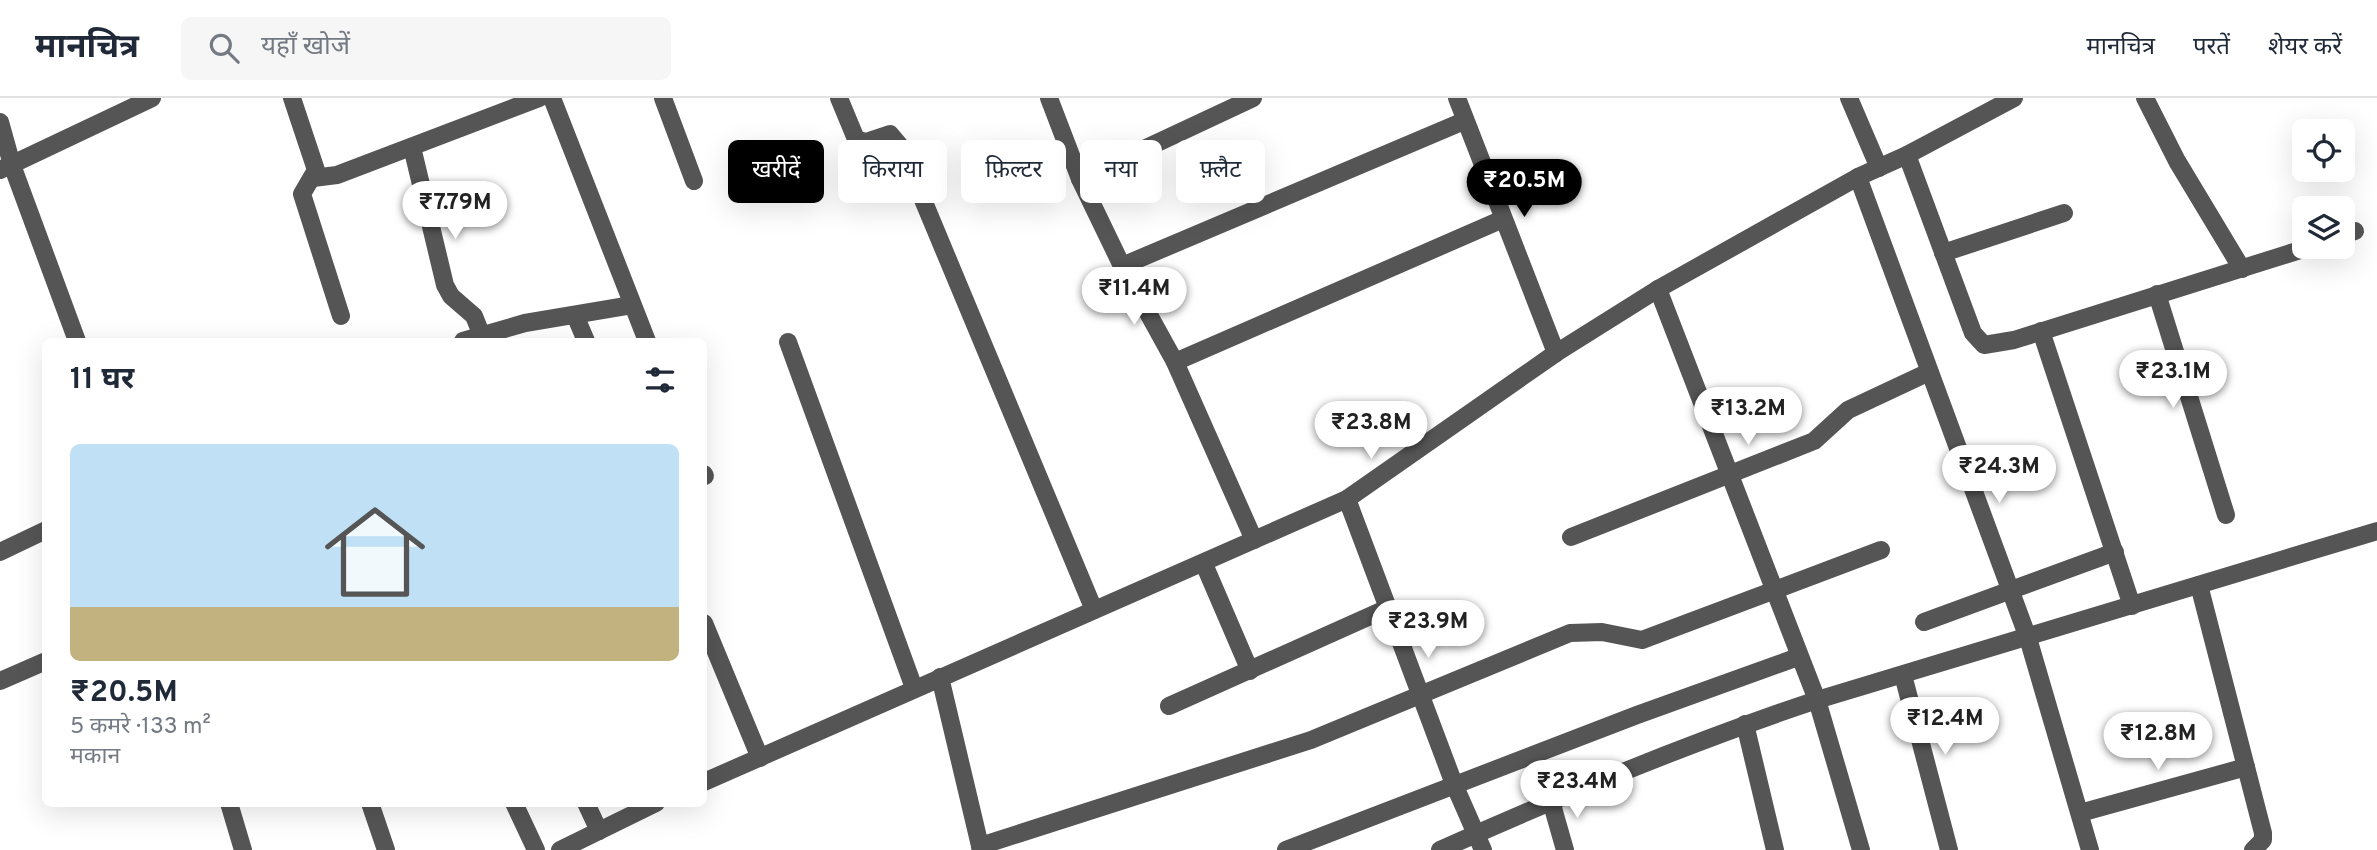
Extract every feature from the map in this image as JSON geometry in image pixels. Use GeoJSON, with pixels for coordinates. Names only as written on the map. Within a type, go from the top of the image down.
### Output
{"type":"FeatureCollection","features":[{"type":"Feature","properties":{"kind":"street"},"geometry":{"type":"LineString","coordinates":[[6,167],[152,98]]}},
{"type":"Feature","properties":{"kind":"street"},"geometry":{"type":"LineString","coordinates":[[292,98],[316,170],[302,194],[341,316]]}},
{"type":"Feature","properties":{"kind":"street"},"geometry":{"type":"LineString","coordinates":[[313,178],[337,175],[539,98]]}},
{"type":"Feature","properties":{"kind":"street"},"geometry":{"type":"LineString","coordinates":[[552,98],[646,338]]}},
{"type":"Feature","properties":{"kind":"street"},"geometry":{"type":"LineString","coordinates":[[663,98],[694,181]]}},
{"type":"Feature","properties":{"kind":"street"},"geometry":{"type":"LineString","coordinates":[[839,98],[856,139],[862,143],[890,134],[901,148],[1094,610]]}},
{"type":"Feature","properties":{"kind":"street"},"geometry":{"type":"LineString","coordinates":[[1049,98],[1080,179]]}},
{"type":"Feature","properties":{"kind":"street"},"geometry":{"type":"LineString","coordinates":[[1162,141],[1253,98]]}},
{"type":"Feature","properties":{"kind":"street"},"geometry":{"type":"LineString","coordinates":[[1457,98],[1556,353]]}},
{"type":"Feature","properties":{"kind":"street"},"geometry":{"type":"LineString","coordinates":[[1849,98],[1879,168]]}},
{"type":"Feature","properties":{"kind":"street"},"geometry":{"type":"LineString","coordinates":[[707,781],[1347,499],[1556,353],[1658,289],[1858,177],[1907,155],[2014,98]]}},
{"type":"Feature","properties":{"kind":"street"},"geometry":{"type":"LineString","coordinates":[[2145,98],[2177,161],[2242,269]]}},
{"type":"Feature","properties":{"kind":"street"},"geometry":{"type":"LineString","coordinates":[[1122,266],[1464,121]]}},
{"type":"Feature","properties":{"kind":"street"},"geometry":{"type":"LineString","coordinates":[[0,122],[6,167],[76,338]]}},
{"type":"Feature","properties":{"kind":"street"},"geometry":{"type":"LineString","coordinates":[[412,146],[445,285],[451,296],[474,316],[482,336]]}},
{"type":"Feature","properties":{"kind":"street"},"geometry":{"type":"LineString","coordinates":[[1907,155],[1973,332],[1981,343],[1997,343],[2041,331],[2292,253]]}},
{"type":"Feature","properties":{"kind":"street"},"geometry":{"type":"LineString","coordinates":[[1858,177],[2028,638],[2090,850]]}},
{"type":"Feature","properties":{"kind":"street"},"geometry":{"type":"LineString","coordinates":[[1092,203],[1122,266],[1175,362],[1254,541]]}},
{"type":"Feature","properties":{"kind":"street"},"geometry":{"type":"LineString","coordinates":[[1943,253],[2064,213]]}},
{"type":"Feature","properties":{"kind":"street"},"geometry":{"type":"LineString","coordinates":[[1175,362],[1503,219]]}},
{"type":"Feature","properties":{"kind":"street"},"geometry":{"type":"LineString","coordinates":[[1658,289],[1731,475],[1772,590],[1817,700],[1861,850]]}},
{"type":"Feature","properties":{"kind":"street"},"geometry":{"type":"LineString","coordinates":[[2157,294],[2226,515]]}},
{"type":"Feature","properties":{"kind":"street"},"geometry":{"type":"LineString","coordinates":[[474,338],[575,314],[632,305]]}},
{"type":"Feature","properties":{"kind":"street"},"geometry":{"type":"LineString","coordinates":[[575,314],[585,338]]}},
{"type":"Feature","properties":{"kind":"street"},"geometry":{"type":"LineString","coordinates":[[2041,331],[2132,606]]}},
{"type":"Feature","properties":{"kind":"street"},"geometry":{"type":"LineString","coordinates":[[788,342],[914,688]]}},
{"type":"Feature","properties":{"kind":"street"},"geometry":{"type":"LineString","coordinates":[[1571,537],[1814,441],[1849,410],[1929,372]]}},
{"type":"Feature","properties":{"kind":"street"},"geometry":{"type":"LineString","coordinates":[[1347,499],[1454,784],[1480,842]]}},
{"type":"Feature","properties":{"kind":"street"},"geometry":{"type":"LineString","coordinates":[[1440,850],[1480,842],[1551,801],[1745,724],[2377,531]]}},
{"type":"Feature","properties":{"kind":"street"},"geometry":{"type":"LineString","coordinates":[[0,552],[42,532]]}},
{"type":"Feature","properties":{"kind":"street"},"geometry":{"type":"LineString","coordinates":[[940,677],[981,848],[1311,740],[1570,633],[1602,632],[1642,640],[1881,550]]}},
{"type":"Feature","properties":{"kind":"street"},"geometry":{"type":"LineString","coordinates":[[1924,622],[2115,552]]}},
{"type":"Feature","properties":{"kind":"street"},"geometry":{"type":"LineString","coordinates":[[1204,564],[1250,671]]}},
{"type":"Feature","properties":{"kind":"street"},"geometry":{"type":"LineString","coordinates":[[2199,585],[2263,833],[2263,840],[2253,850]]}},
{"type":"Feature","properties":{"kind":"street"},"geometry":{"type":"LineString","coordinates":[[1169,706],[1388,608]]}},
{"type":"Feature","properties":{"kind":"street"},"geometry":{"type":"LineString","coordinates":[[707,630],[760,758]]}},
{"type":"Feature","properties":{"kind":"street"},"geometry":{"type":"LineString","coordinates":[[1286,850],[1454,784],[1798,657]]}},
{"type":"Feature","properties":{"kind":"street"},"geometry":{"type":"LineString","coordinates":[[0,681],[42,663]]}},
{"type":"Feature","properties":{"kind":"street"},"geometry":{"type":"LineString","coordinates":[[1903,675],[1949,850]]}},
{"type":"Feature","properties":{"kind":"street"},"geometry":{"type":"LineString","coordinates":[[1745,724],[1775,850]]}},
{"type":"Feature","properties":{"kind":"street"},"geometry":{"type":"LineString","coordinates":[[2080,813],[2246,767]]}},
{"type":"Feature","properties":{"kind":"street"},"geometry":{"type":"LineString","coordinates":[[1551,801],[1565,850]]}},
{"type":"Feature","properties":{"kind":"street"},"geometry":{"type":"LineString","coordinates":[[230,807],[243,850]]}},
{"type":"Feature","properties":{"kind":"street"},"geometry":{"type":"LineString","coordinates":[[371,807],[386,850]]}},
{"type":"Feature","properties":{"kind":"street"},"geometry":{"type":"LineString","coordinates":[[516,807],[536,850]]}},
{"type":"Feature","properties":{"kind":"street"},"geometry":{"type":"LineString","coordinates":[[588,807],[598,831]]}},
{"type":"Feature","properties":{"kind":"street"},"geometry":{"type":"LineString","coordinates":[[569,848],[648,807]]}}]}
